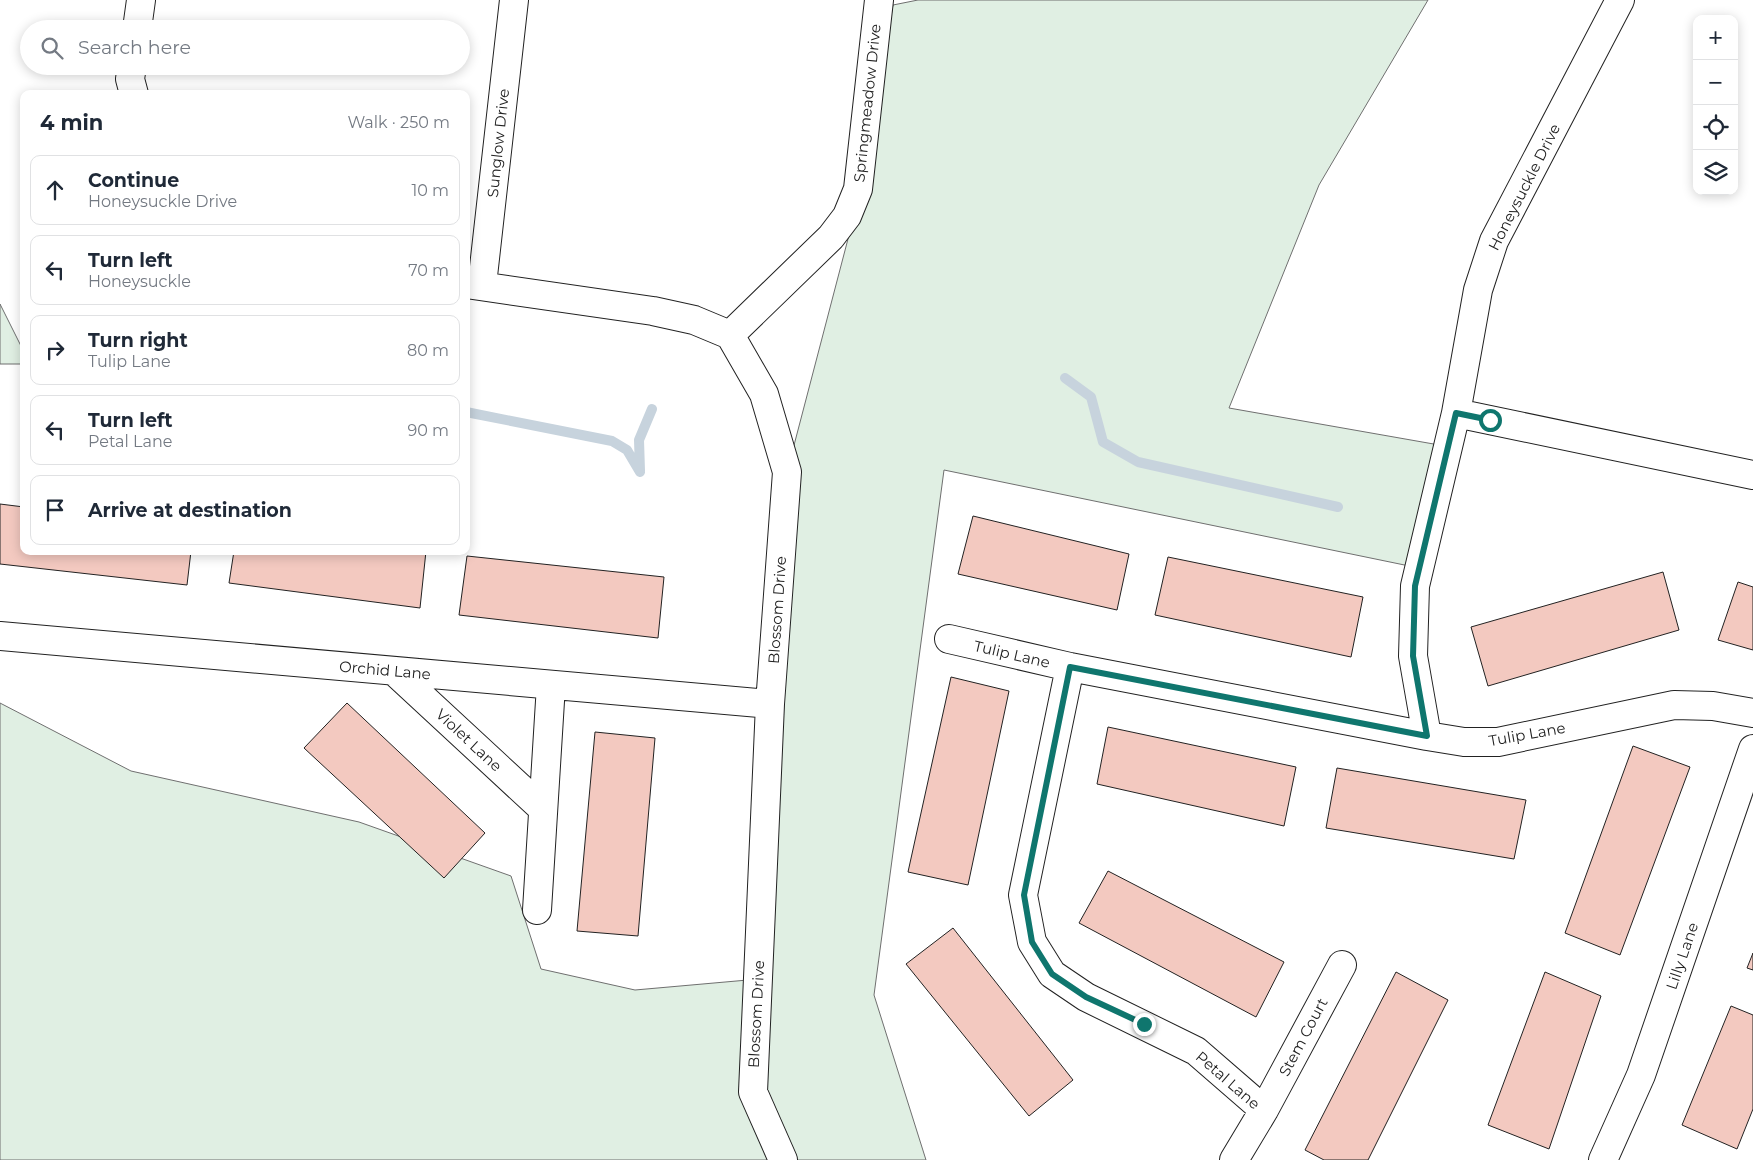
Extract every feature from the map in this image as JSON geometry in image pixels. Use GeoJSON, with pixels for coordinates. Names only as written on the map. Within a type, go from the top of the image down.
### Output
{"type":"FeatureCollection","features":[{"type":"Feature","properties":{"kind":"street"},"geometry":{"type":"LineString","coordinates":[[138,20],[141,0]]}},
{"type":"Feature","properties":{"kind":"street","name":"Sunglow Drive"},"geometry":{"type":"LineString","coordinates":[[474,285],[514,0]]}},
{"type":"Feature","properties":{"kind":"street","name":"Springmeadow Drive"},"geometry":{"type":"LineString","coordinates":[[730,335],[831,237],[847,216],[858,189],[879,0]]}},
{"type":"Feature","properties":{"kind":"street","name":"Honeysuckle Drive"},"geometry":{"type":"LineString","coordinates":[[1427,736],[1413,656],[1415,586],[1456,413],[1478,290],[1494,242],[1620,0]]}},
{"type":"Feature","properties":{"kind":"street"},"geometry":{"type":"LineString","coordinates":[[131,75],[133,90]]}},
{"type":"Feature","properties":{"kind":"street"},"geometry":{"type":"LineString","coordinates":[[474,285],[653,311],[694,320],[730,335]]}},
{"type":"Feature","properties":{"kind":"street","name":"Blossom Drive"},"geometry":{"type":"LineString","coordinates":[[730,335],[764,394],[787,472],[770,704],[753,1092],[783,1160]]}},
{"type":"Feature","properties":{"kind":"street"},"geometry":{"type":"LineString","coordinates":[[1456,413],[1753,475]]}},
{"type":"Feature","properties":{"kind":"street","name":"Orchid Lane"},"geometry":{"type":"LineString","coordinates":[[0,636],[770,704]]}},
{"type":"Feature","properties":{"kind":"street","name":"Tulip Lane"},"geometry":{"type":"LineString","coordinates":[[949,639],[1070,667],[1464,742],[1498,742],[1674,705],[1713,706],[1753,713]]}},
{"type":"Feature","properties":{"kind":"street","name":"Petal Lane"},"geometry":{"type":"LineString","coordinates":[[1070,667],[1024,895],[1032,942],[1052,974],[1086,997],[1196,1051],[1264,1110],[1234,1160]]}},
{"type":"Feature","properties":{"kind":"street","name":"Violet Lane"},"geometry":{"type":"LineString","coordinates":[[394,671],[543,809]]}},
{"type":"Feature","properties":{"kind":"street"},"geometry":{"type":"LineString","coordinates":[[537,910],[551,685]]}},
{"type":"Feature","properties":{"kind":"street","name":"Lilly Lane"},"geometry":{"type":"LineString","coordinates":[[1603,1160],[1641,1075],[1753,748]]}},
{"type":"Feature","properties":{"kind":"street","name":"Stem Court"},"geometry":{"type":"LineString","coordinates":[[1264,1110],[1342,965]]}},
{"type":"Feature","properties":{"kind":"green space"},"geometry":{"type":"Polygon","coordinates":[[[918,0],[1428,0],[1319,185],[1229,408],[1445,446],[1419,568],[944,470],[874,995],[926,1160],[0,1160],[0,703],[131,771],[359,822],[511,876],[541,969],[635,990],[759,979],[787,472],[854,216],[893,5],[918,0]]]}},
{"type":"Feature","properties":{"kind":"green space"},"geometry":{"type":"Polygon","coordinates":[[[0,304],[20,344],[20,364],[0,364],[0,304]]]}},
{"type":"Feature","properties":{"kind":"building"},"geometry":{"type":"Polygon","coordinates":[[[0,504],[20,506],[20,555],[191,555],[187,585],[0,564],[0,504]]]}},
{"type":"Feature","properties":{"kind":"building"},"geometry":{"type":"Polygon","coordinates":[[[973,516],[1129,554],[1117,610],[958,574],[973,516]]]}},
{"type":"Feature","properties":{"kind":"building"},"geometry":{"type":"Polygon","coordinates":[[[233,555],[426,555],[420,608],[229,583],[233,555]]]}},
{"type":"Feature","properties":{"kind":"building"},"geometry":{"type":"Polygon","coordinates":[[[467,556],[664,577],[658,638],[459,615],[467,556]]]}},
{"type":"Feature","properties":{"kind":"building"},"geometry":{"type":"Polygon","coordinates":[[[1168,557],[1363,597],[1351,657],[1155,615],[1168,557]]]}},
{"type":"Feature","properties":{"kind":"building"},"geometry":{"type":"Polygon","coordinates":[[[1663,572],[1679,630],[1488,686],[1471,627],[1663,572]]]}},
{"type":"Feature","properties":{"kind":"building"},"geometry":{"type":"Polygon","coordinates":[[[1738,582],[1753,587],[1753,650],[1718,640],[1738,582]]]}},
{"type":"Feature","properties":{"kind":"building"},"geometry":{"type":"Polygon","coordinates":[[[951,677],[1009,691],[968,885],[908,872],[951,677]]]}},
{"type":"Feature","properties":{"kind":"building"},"geometry":{"type":"Polygon","coordinates":[[[347,703],[485,833],[444,878],[304,748],[347,703]]]}},
{"type":"Feature","properties":{"kind":"building"},"geometry":{"type":"Polygon","coordinates":[[[1108,727],[1296,767],[1284,826],[1097,784],[1108,727]]]}},
{"type":"Feature","properties":{"kind":"building"},"geometry":{"type":"Polygon","coordinates":[[[595,732],[655,738],[638,936],[577,931],[595,732]]]}},
{"type":"Feature","properties":{"kind":"building"},"geometry":{"type":"Polygon","coordinates":[[[1633,746],[1690,767],[1620,955],[1565,933],[1633,746]]]}},
{"type":"Feature","properties":{"kind":"building"},"geometry":{"type":"Polygon","coordinates":[[[1337,768],[1526,800],[1514,859],[1326,828],[1337,768]]]}},
{"type":"Feature","properties":{"kind":"building"},"geometry":{"type":"Polygon","coordinates":[[[1108,871],[1284,962],[1256,1017],[1079,923],[1108,871]]]}},
{"type":"Feature","properties":{"kind":"building"},"geometry":{"type":"Polygon","coordinates":[[[953,928],[1073,1080],[1029,1116],[906,964],[953,928]]]}},
{"type":"Feature","properties":{"kind":"building"},"geometry":{"type":"Polygon","coordinates":[[[1753,953],[1753,970],[1747,968],[1753,953]]]}},
{"type":"Feature","properties":{"kind":"building"},"geometry":{"type":"Polygon","coordinates":[[[1396,972],[1448,1000],[1368,1160],[1324,1160],[1305,1150],[1396,972]]]}},
{"type":"Feature","properties":{"kind":"building"},"geometry":{"type":"Polygon","coordinates":[[[1545,972],[1601,996],[1549,1149],[1488,1125],[1545,972]]]}},
{"type":"Feature","properties":{"kind":"building"},"geometry":{"type":"Polygon","coordinates":[[[1731,1006],[1753,1015],[1753,1109],[1737,1149],[1682,1125],[1731,1006]]]}},
{"type":"Feature","properties":{"kind":"waterway"},"geometry":{"type":"LineString","coordinates":[[1065,378],[1091,397],[1103,442],[1138,462],[1338,507]]}},
{"type":"Feature","properties":{"kind":"waterway"},"geometry":{"type":"LineString","coordinates":[[640,471],[639,440],[652,409]]}},
{"type":"Feature","properties":{"kind":"waterway"},"geometry":{"type":"LineString","coordinates":[[470,413],[612,441],[627,450],[640,472]]}},
{"type":"Feature","properties":{"kind":"route"},"geometry":{"type":"LineString","coordinates":[[1144,1024],[1086,997],[1052,974],[1032,942],[1024,895],[1070,667],[1427,736],[1413,656],[1415,586],[1456,413],[1490,420]]}}]}
